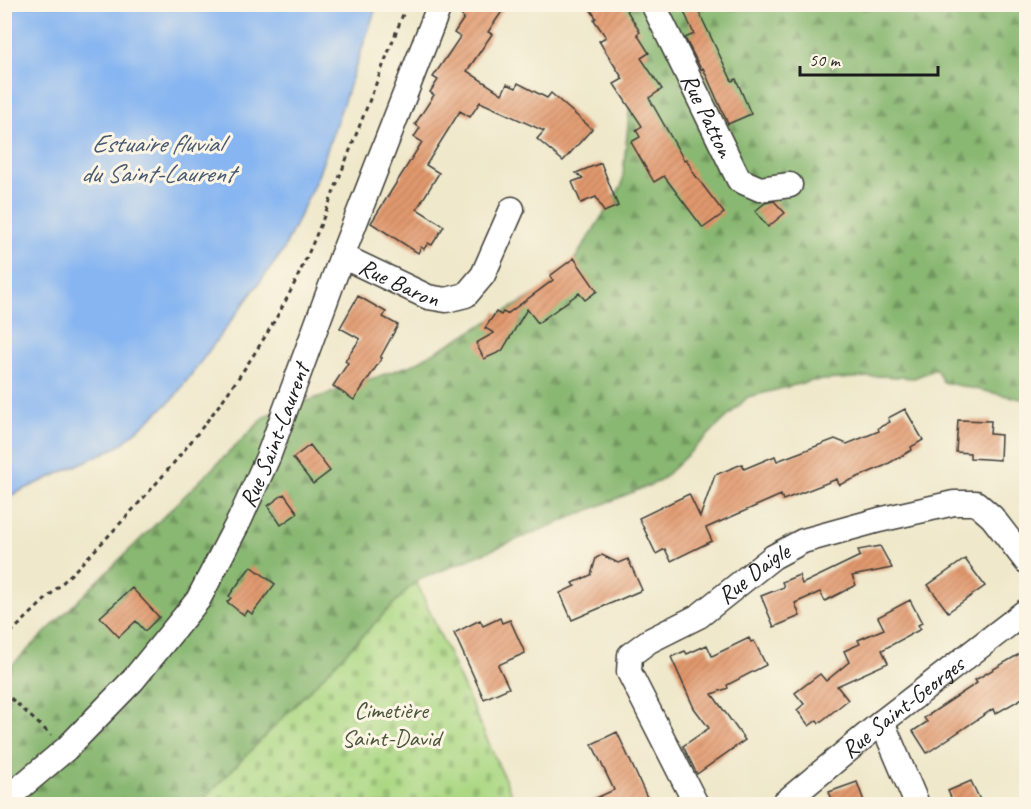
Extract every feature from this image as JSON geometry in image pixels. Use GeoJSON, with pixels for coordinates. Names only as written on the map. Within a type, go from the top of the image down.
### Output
{"type":"FeatureCollection","features":[{"type":"Feature","properties":{"kind":"street","name":"Rue Saint-Laurent"},"geometry":{"type":"LineString","coordinates":[[4,801],[66,749],[133,680],[198,600],[240,519],[268,457],[342,256],[440,4]]}},
{"type":"Feature","properties":{"kind":"street","name":"Rue Patton"},"geometry":{"type":"LineString","coordinates":[[653,4],[739,180],[760,189],[790,185]]}},
{"type":"Feature","properties":{"kind":"street","name":"Rue Baron"},"geometry":{"type":"LineString","coordinates":[[342,256],[428,297],[446,300],[466,296],[483,275],[512,209]]}},
{"type":"Feature","properties":{"kind":"street","name":"Rue Daigle"},"geometry":{"type":"LineString","coordinates":[[696,804],[629,672],[630,655],[649,641],[699,616],[773,557],[803,541],[879,520],[954,503],[976,504],[992,517],[1026,561]]}},
{"type":"Feature","properties":{"kind":"street","name":"Rue Saint-Georges"},"geometry":{"type":"LineString","coordinates":[[783,804],[882,722],[1026,611]]}},
{"type":"Feature","properties":{"kind":"street"},"geometry":{"type":"LineString","coordinates":[[882,722],[917,804]]}},
{"type":"Feature","properties":{"kind":"path"},"geometry":{"type":"LineString","coordinates":[[4,639],[105,539],[168,471],[223,403],[270,329],[311,249],[407,4]]}},
{"type":"Feature","properties":{"kind":"path"},"geometry":{"type":"LineString","coordinates":[[4,692],[66,749]]}},
{"type":"Feature","properties":{"kind":"green space"},"geometry":{"type":"Polygon","coordinates":[[[601,5],[1026,5],[1026,400],[943,382],[936,369],[914,378],[882,376],[811,381],[748,397],[660,481],[416,581],[199,804],[5,804],[5,672],[267,415],[414,364],[562,279],[622,185],[631,94],[601,5]]]}},
{"type":"Feature","properties":{"kind":"green space","name":"Cimetière Saint-David"},"geometry":{"type":"Polygon","coordinates":[[[416,581],[516,804],[199,804],[416,581]]]}},
{"type":"Feature","properties":{"kind":"water","name":"Estuaire fluvial du Saint-Laurent"},"geometry":{"type":"Polygon","coordinates":[[[4,5],[377,5],[318,176],[283,251],[173,399],[119,446],[5,498],[4,5]]]}},
{"type":"Feature","properties":{"kind":"building"},"geometry":{"type":"Polygon","coordinates":[[[468,4],[507,4],[488,32],[492,34],[467,71],[502,94],[507,84],[516,88],[518,83],[547,98],[551,93],[592,129],[563,161],[537,139],[544,131],[480,102],[470,117],[460,111],[426,165],[439,173],[417,209],[444,226],[432,245],[428,243],[424,249],[421,247],[418,253],[371,223],[422,142],[414,137],[420,128],[415,124],[434,95],[430,92],[438,80],[433,77],[460,37],[454,33],[464,18],[461,15],[468,4]]]}},
{"type":"Feature","properties":{"kind":"building"},"geometry":{"type":"Polygon","coordinates":[[[587,4],[623,4],[640,32],[637,34],[649,53],[641,58],[662,89],[649,98],[684,160],[686,159],[695,175],[724,213],[703,228],[664,176],[654,182],[631,142],[640,137],[636,130],[642,126],[614,84],[623,79],[599,41],[606,37],[594,20],[596,18],[587,4]]]}},
{"type":"Feature","properties":{"kind":"building"},"geometry":{"type":"Polygon","coordinates":[[[695,4],[732,81],[736,79],[751,114],[728,124],[703,68],[701,69],[685,38],[694,34],[681,5],[695,4]]]}},
{"type":"Feature","properties":{"kind":"building"},"geometry":{"type":"Polygon","coordinates":[[[601,163],[618,206],[604,212],[596,197],[581,203],[572,182],[583,178],[576,173],[601,163]]]}},
{"type":"Feature","properties":{"kind":"building"},"geometry":{"type":"Polygon","coordinates":[[[774,201],[785,213],[768,227],[755,211],[765,203],[774,201]]]}},
{"type":"Feature","properties":{"kind":"building"},"geometry":{"type":"Polygon","coordinates":[[[574,258],[597,291],[585,300],[579,293],[538,323],[527,309],[502,351],[484,359],[476,343],[494,333],[485,328],[496,312],[501,315],[503,312],[507,314],[553,280],[550,276],[574,258]]]}},
{"type":"Feature","properties":{"kind":"building"},"geometry":{"type":"Polygon","coordinates":[[[358,296],[386,312],[383,317],[398,325],[380,358],[382,358],[354,400],[333,386],[348,363],[345,361],[360,339],[340,328],[358,296]]]}},
{"type":"Feature","properties":{"kind":"building"},"geometry":{"type":"Polygon","coordinates":[[[905,409],[923,440],[911,447],[912,450],[884,466],[839,485],[837,479],[783,500],[781,495],[706,528],[712,541],[671,561],[665,549],[656,554],[639,518],[689,494],[700,517],[715,475],[742,464],[744,469],[775,456],[777,461],[835,439],[847,444],[879,431],[878,428],[890,422],[888,418],[905,409]]]}},
{"type":"Feature","properties":{"kind":"building"},"geometry":{"type":"Polygon","coordinates":[[[958,420],[991,421],[990,434],[1001,435],[1000,460],[970,458],[970,453],[956,452],[958,420]]]}},
{"type":"Feature","properties":{"kind":"building"},"geometry":{"type":"Polygon","coordinates":[[[310,445],[330,471],[313,484],[293,458],[310,445]]]}},
{"type":"Feature","properties":{"kind":"building"},"geometry":{"type":"Polygon","coordinates":[[[284,494],[298,513],[281,525],[268,506],[284,494]]]}},
{"type":"Feature","properties":{"kind":"building"},"geometry":{"type":"Polygon","coordinates":[[[880,546],[892,568],[852,576],[856,585],[825,601],[820,592],[795,603],[800,616],[774,627],[761,596],[784,587],[782,582],[799,575],[802,584],[860,556],[858,550],[880,546]]]}},
{"type":"Feature","properties":{"kind":"building"},"geometry":{"type":"Polygon","coordinates":[[[602,555],[618,563],[628,559],[642,590],[572,620],[560,593],[575,586],[573,583],[591,575],[596,558],[602,555]]]}},
{"type":"Feature","properties":{"kind":"building"},"geometry":{"type":"Polygon","coordinates":[[[965,559],[985,586],[948,612],[928,585],[965,559]]]}},
{"type":"Feature","properties":{"kind":"building"},"geometry":{"type":"Polygon","coordinates":[[[251,566],[275,584],[252,614],[247,610],[244,615],[227,602],[251,566]]]}},
{"type":"Feature","properties":{"kind":"building"},"geometry":{"type":"Polygon","coordinates":[[[132,588],[159,617],[145,631],[136,621],[119,637],[100,617],[132,588]]]}},
{"type":"Feature","properties":{"kind":"building"},"geometry":{"type":"Polygon","coordinates":[[[910,600],[922,623],[918,625],[921,629],[882,650],[888,663],[837,686],[848,700],[819,723],[817,720],[809,726],[797,710],[804,704],[795,693],[820,674],[826,681],[849,662],[844,651],[860,644],[858,640],[884,629],[878,617],[910,600]]]}},
{"type":"Feature","properties":{"kind":"building"},"geometry":{"type":"Polygon","coordinates":[[[500,618],[502,623],[510,620],[525,653],[498,665],[509,688],[484,699],[454,633],[480,620],[483,626],[500,618]]]}},
{"type":"Feature","properties":{"kind":"building"},"geometry":{"type":"Polygon","coordinates":[[[749,638],[751,642],[754,641],[766,665],[727,685],[728,688],[712,694],[745,740],[697,774],[683,746],[709,728],[694,708],[671,657],[685,651],[687,654],[707,645],[712,656],[749,638]]]}},
{"type":"Feature","properties":{"kind":"building"},"geometry":{"type":"Polygon","coordinates":[[[1026,650],[1026,696],[995,714],[993,709],[927,753],[913,731],[927,722],[924,718],[977,683],[975,680],[1026,650]]]}},
{"type":"Feature","properties":{"kind":"building"},"geometry":{"type":"Polygon","coordinates":[[[617,732],[650,804],[583,804],[614,790],[592,744],[617,732]]]}},
{"type":"Feature","properties":{"kind":"building"},"geometry":{"type":"Polygon","coordinates":[[[971,781],[982,804],[954,804],[948,791],[971,781]]]}},
{"type":"Feature","properties":{"kind":"building"},"geometry":{"type":"Polygon","coordinates":[[[857,782],[865,804],[834,804],[829,792],[857,782]]]}}]}
